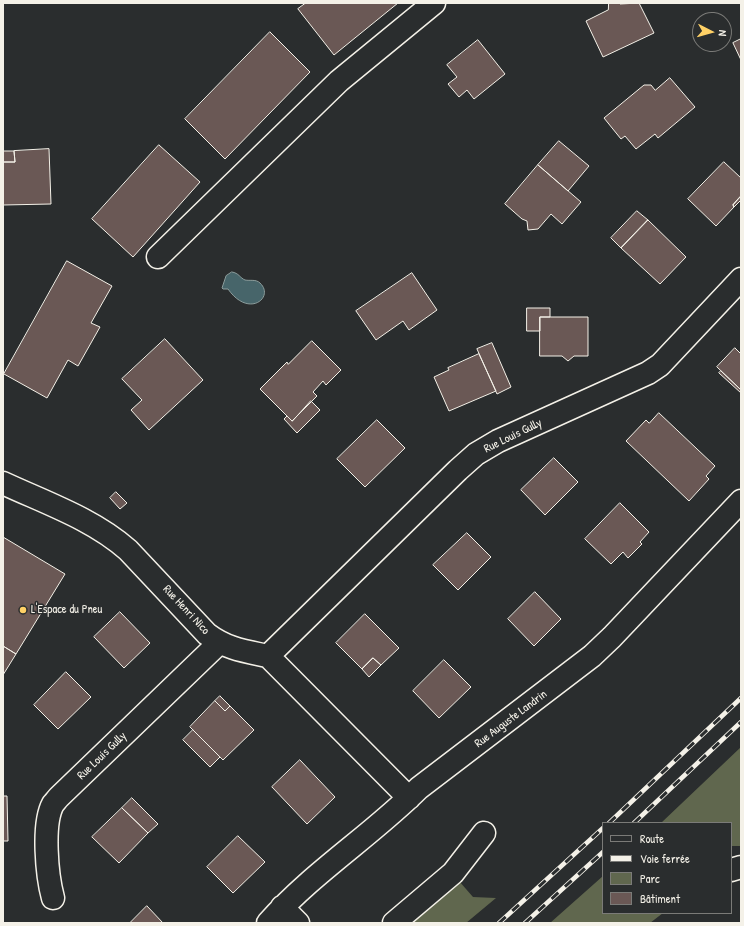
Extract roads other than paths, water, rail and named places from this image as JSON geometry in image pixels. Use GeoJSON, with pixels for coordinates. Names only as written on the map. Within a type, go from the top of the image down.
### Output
{"type":"FeatureCollection","features":[{"type":"Feature","properties":{"kind":"street"},"geometry":{"type":"LineString","coordinates":[[158,257],[339,81],[434,3]]}},
{"type":"Feature","properties":{"kind":"street","name":"Rue Louis Gully"},"geometry":{"type":"LineString","coordinates":[[268,656],[447,480],[476,454],[498,441],[648,374],[660,365],[741,279]]}},
{"type":"Feature","properties":{"kind":"street","name":"Rue Henri Nico"},"geometry":{"type":"LineString","coordinates":[[3,483],[98,527],[115,538],[159,581],[207,634],[219,643],[238,650],[268,656]]}},
{"type":"Feature","properties":{"kind":"street","name":"Rue Auguste Landrin"},"geometry":{"type":"LineString","coordinates":[[275,915],[419,788],[592,656],[612,637],[741,501]]}},
{"type":"Feature","properties":{"kind":"street","name":"Rue Louis Gully"},"geometry":{"type":"LineString","coordinates":[[53,898],[49,884],[48,826],[49,815],[53,804],[219,643]]}},
{"type":"Feature","properties":{"kind":"street"},"geometry":{"type":"LineString","coordinates":[[268,656],[409,798]]}},
{"type":"Feature","properties":{"kind":"street"},"geometry":{"type":"LineString","coordinates":[[394,923],[453,873],[484,833]]}},
{"type":"Feature","properties":{"kind":"street"},"geometry":{"type":"LineString","coordinates":[[275,915],[298,923]]}},
{"type":"Feature","properties":{"kind":"water"},"geometry":{"type":"Polygon","coordinates":[[[232,272],[236,273],[245,280],[260,283],[264,289],[262,299],[251,304],[244,303],[236,298],[228,289],[223,289],[226,276],[232,272]]]}},
{"type":"Feature","properties":{"kind":"railway"},"geometry":{"type":"LineString","coordinates":[[610,822],[741,698]]}},
{"type":"Feature","properties":{"kind":"railway"},"geometry":{"type":"LineString","coordinates":[[635,822],[741,722]]}},
{"type":"Feature","properties":{"kind":"railway"},"geometry":{"type":"LineString","coordinates":[[499,923],[602,829]]}},
{"type":"Feature","properties":{"kind":"railway"},"geometry":{"type":"LineString","coordinates":[[525,923],[602,853]]}},
{"type":"Feature","properties":{"kind":"place","name":"L'Espace du Pneu"},"geometry":{"type":"Point","coordinates":[23,610]}}]}
